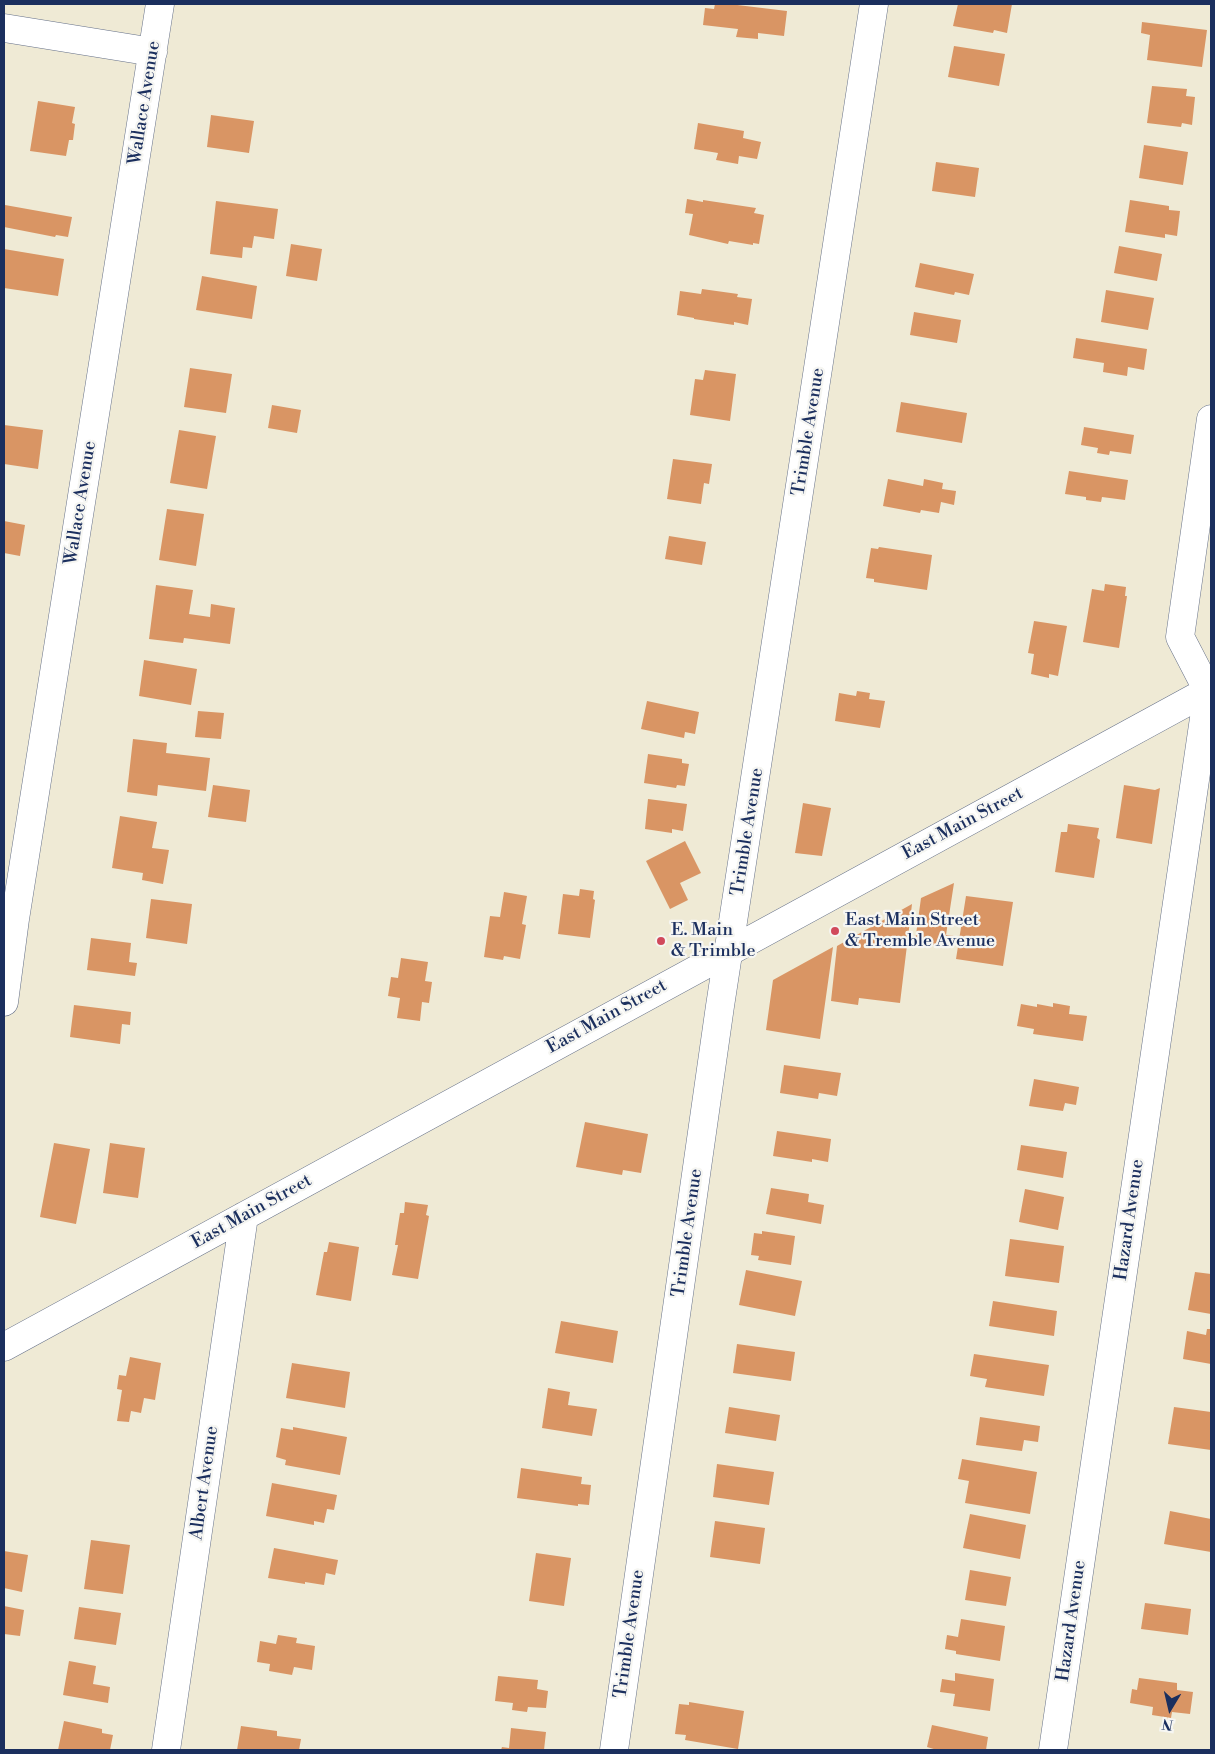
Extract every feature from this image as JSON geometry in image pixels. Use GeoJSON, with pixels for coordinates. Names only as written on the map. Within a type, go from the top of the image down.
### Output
{"type":"FeatureCollection","features":[{"type":"Feature","properties":{"kind":"street","name":"Wallace Avenue"},"geometry":{"type":"LineString","coordinates":[[4,1002],[9,918],[160,4]]}},
{"type":"Feature","properties":{"kind":"street","name":"Trimble Avenue"},"geometry":{"type":"LineString","coordinates":[[614,1750],[720,1006],[874,4]]}},
{"type":"Feature","properties":{"kind":"street"},"geometry":{"type":"LineString","coordinates":[[4,28],[153,52]]}},
{"type":"Feature","properties":{"kind":"street"},"geometry":{"type":"LineString","coordinates":[[1210,690],[1180,637],[1211,418]]}},
{"type":"Feature","properties":{"kind":"street","name":"East Main Street"},"geometry":{"type":"LineString","coordinates":[[4,1347],[1210,690]]}},
{"type":"Feature","properties":{"kind":"street","name":"Hazard Avenue"},"geometry":{"type":"LineString","coordinates":[[1053,1750],[1210,690]]}},
{"type":"Feature","properties":{"kind":"street","name":"Albert Avenue"},"geometry":{"type":"LineString","coordinates":[[166,1750],[244,1216]]}},
{"type":"Feature","properties":{"kind":"building"},"geometry":{"type":"Polygon","coordinates":[[[715,4],[787,11],[784,36],[758,33],[758,39],[736,37],[738,29],[703,25],[705,8],[714,9],[715,4]]]}},
{"type":"Feature","properties":{"kind":"building"},"geometry":{"type":"Polygon","coordinates":[[[958,4],[1012,4],[1007,33],[994,30],[993,33],[953,26],[958,4]]]}},
{"type":"Feature","properties":{"kind":"building"},"geometry":{"type":"Polygon","coordinates":[[[1142,22],[1207,30],[1202,67],[1147,60],[1150,35],[1141,33],[1142,22]]]}},
{"type":"Feature","properties":{"kind":"building"},"geometry":{"type":"Polygon","coordinates":[[[954,46],[1005,54],[999,86],[948,77],[954,46]]]}},
{"type":"Feature","properties":{"kind":"building"},"geometry":{"type":"Polygon","coordinates":[[[1152,86],[1187,89],[1186,96],[1195,97],[1192,125],[1182,123],[1181,127],[1147,123],[1152,86]]]}},
{"type":"Feature","properties":{"kind":"building"},"geometry":{"type":"Polygon","coordinates":[[[38,101],[75,107],[72,123],[75,124],[73,140],[69,140],[66,156],[30,151],[38,101]]]}},
{"type":"Feature","properties":{"kind":"building"},"geometry":{"type":"Polygon","coordinates":[[[211,115],[254,121],[249,153],[207,147],[211,115]]]}},
{"type":"Feature","properties":{"kind":"building"},"geometry":{"type":"Polygon","coordinates":[[[698,123],[744,131],[743,138],[761,142],[757,159],[739,156],[738,164],[716,160],[718,153],[694,149],[698,123]]]}},
{"type":"Feature","properties":{"kind":"building"},"geometry":{"type":"Polygon","coordinates":[[[1144,145],[1188,152],[1183,185],[1139,178],[1144,145]]]}},
{"type":"Feature","properties":{"kind":"building"},"geometry":{"type":"Polygon","coordinates":[[[936,162],[979,168],[975,197],[932,191],[936,162]]]}},
{"type":"Feature","properties":{"kind":"building"},"geometry":{"type":"Polygon","coordinates":[[[687,199],[756,208],[754,213],[764,215],[759,244],[753,243],[753,245],[729,241],[728,244],[689,235],[693,214],[685,213],[687,199]]]}},
{"type":"Feature","properties":{"kind":"building"},"geometry":{"type":"Polygon","coordinates":[[[1130,200],[1169,206],[1169,210],[1180,211],[1177,236],[1165,234],[1165,238],[1125,232],[1130,200]]]}},
{"type":"Feature","properties":{"kind":"building"},"geometry":{"type":"Polygon","coordinates":[[[216,201],[278,209],[274,239],[254,236],[252,248],[243,247],[242,258],[210,254],[216,201]]]}},
{"type":"Feature","properties":{"kind":"building"},"geometry":{"type":"Polygon","coordinates":[[[5,205],[72,217],[68,237],[56,235],[55,237],[4,227],[5,205]]]}},
{"type":"Feature","properties":{"kind":"building"},"geometry":{"type":"Polygon","coordinates":[[[291,244],[322,249],[317,281],[286,276],[291,244]]]}},
{"type":"Feature","properties":{"kind":"building"},"geometry":{"type":"Polygon","coordinates":[[[1119,246],[1162,254],[1157,281],[1114,273],[1119,246]]]}},
{"type":"Feature","properties":{"kind":"building"},"geometry":{"type":"Polygon","coordinates":[[[4,249],[64,259],[58,296],[4,288],[4,249]]]}},
{"type":"Feature","properties":{"kind":"building"},"geometry":{"type":"Polygon","coordinates":[[[920,263],[974,274],[969,295],[955,292],[954,295],[915,287],[920,263]]]}},
{"type":"Feature","properties":{"kind":"building"},"geometry":{"type":"Polygon","coordinates":[[[202,276],[257,286],[252,319],[196,310],[202,276]]]}},
{"type":"Feature","properties":{"kind":"building"},"geometry":{"type":"Polygon","coordinates":[[[702,289],[738,294],[737,297],[752,299],[748,325],[734,322],[734,325],[677,315],[680,291],[701,294],[702,289]]]}},
{"type":"Feature","properties":{"kind":"building"},"geometry":{"type":"Polygon","coordinates":[[[1106,290],[1154,298],[1148,330],[1101,322],[1106,290]]]}},
{"type":"Feature","properties":{"kind":"building"},"geometry":{"type":"Polygon","coordinates":[[[914,312],[961,320],[957,343],[910,335],[914,312]]]}},
{"type":"Feature","properties":{"kind":"building"},"geometry":{"type":"Polygon","coordinates":[[[1076,338],[1147,349],[1144,370],[1128,367],[1127,376],[1103,372],[1104,363],[1073,358],[1076,338]]]}},
{"type":"Feature","properties":{"kind":"building"},"geometry":{"type":"Polygon","coordinates":[[[190,368],[232,374],[226,413],[184,407],[190,368]]]}},
{"type":"Feature","properties":{"kind":"building"},"geometry":{"type":"Polygon","coordinates":[[[705,370],[736,374],[730,421],[690,415],[695,379],[703,380],[705,370]]]}},
{"type":"Feature","properties":{"kind":"building"},"geometry":{"type":"Polygon","coordinates":[[[901,402],[967,413],[962,443],[896,432],[901,402]]]}},
{"type":"Feature","properties":{"kind":"building"},"geometry":{"type":"Polygon","coordinates":[[[272,405],[301,410],[297,433],[268,428],[272,405]]]}},
{"type":"Feature","properties":{"kind":"building"},"geometry":{"type":"Polygon","coordinates":[[[4,425],[43,430],[38,469],[4,464],[4,425]]]}},
{"type":"Feature","properties":{"kind":"building"},"geometry":{"type":"Polygon","coordinates":[[[1084,427],[1134,435],[1131,454],[1110,451],[1109,455],[1097,453],[1098,448],[1081,445],[1084,427]]]}},
{"type":"Feature","properties":{"kind":"building"},"geometry":{"type":"Polygon","coordinates":[[[179,430],[216,436],[207,489],[170,483],[179,430]]]}},
{"type":"Feature","properties":{"kind":"building"},"geometry":{"type":"Polygon","coordinates":[[[673,459],[712,464],[709,484],[704,483],[701,504],[667,499],[673,459]]]}},
{"type":"Feature","properties":{"kind":"building"},"geometry":{"type":"Polygon","coordinates":[[[1069,471],[1128,480],[1125,500],[1102,497],[1101,502],[1086,500],[1086,497],[1065,494],[1069,471]]]}},
{"type":"Feature","properties":{"kind":"building"},"geometry":{"type":"Polygon","coordinates":[[[888,479],[923,486],[924,479],[943,483],[942,489],[956,491],[954,505],[941,502],[939,513],[921,510],[920,513],[883,506],[888,479]]]}},
{"type":"Feature","properties":{"kind":"building"},"geometry":{"type":"Polygon","coordinates":[[[167,509],[204,514],[196,566],[159,560],[167,509]]]}},
{"type":"Feature","properties":{"kind":"building"},"geometry":{"type":"Polygon","coordinates":[[[4,521],[25,525],[20,556],[4,553],[4,521]]]}},
{"type":"Feature","properties":{"kind":"building"},"geometry":{"type":"Polygon","coordinates":[[[669,536],[706,542],[702,565],[665,559],[669,536]]]}},
{"type":"Feature","properties":{"kind":"building"},"geometry":{"type":"Polygon","coordinates":[[[879,547],[932,555],[927,590],[874,582],[874,579],[866,578],[871,548],[878,549],[879,547]]]}},
{"type":"Feature","properties":{"kind":"building"},"geometry":{"type":"Polygon","coordinates":[[[1105,584],[1126,587],[1125,596],[1127,596],[1119,648],[1083,642],[1092,589],[1104,591],[1105,584]]]}},
{"type":"Feature","properties":{"kind":"building"},"geometry":{"type":"Polygon","coordinates":[[[156,585],[193,590],[189,614],[210,617],[211,604],[235,608],[230,644],[184,638],[183,643],[149,639],[156,585]]]}},
{"type":"Feature","properties":{"kind":"building"},"geometry":{"type":"Polygon","coordinates":[[[1034,621],[1067,626],[1058,676],[1049,674],[1049,678],[1031,674],[1034,654],[1028,653],[1034,621]]]}},
{"type":"Feature","properties":{"kind":"building"},"geometry":{"type":"Polygon","coordinates":[[[144,660],[197,669],[191,705],[139,696],[144,660]]]}},
{"type":"Feature","properties":{"kind":"building"},"geometry":{"type":"Polygon","coordinates":[[[857,691],[870,693],[869,699],[885,701],[880,728],[835,721],[839,693],[856,696],[857,691]]]}},
{"type":"Feature","properties":{"kind":"building"},"geometry":{"type":"Polygon","coordinates":[[[647,701],[699,712],[695,734],[685,732],[684,738],[641,729],[647,701]]]}},
{"type":"Feature","properties":{"kind":"building"},"geometry":{"type":"Polygon","coordinates":[[[198,711],[224,713],[221,739],[195,737],[198,711]]]}},
{"type":"Feature","properties":{"kind":"building"},"geometry":{"type":"Polygon","coordinates":[[[133,739],[167,743],[166,753],[210,758],[206,791],[158,785],[157,796],[127,792],[133,739]]]}},
{"type":"Feature","properties":{"kind":"building"},"geometry":{"type":"Polygon","coordinates":[[[648,754],[682,759],[682,763],[689,764],[685,786],[677,785],[676,788],[644,783],[648,754]]]}},
{"type":"Feature","properties":{"kind":"building"},"geometry":{"type":"Polygon","coordinates":[[[213,785],[250,790],[246,822],[208,817],[213,785]]]}},
{"type":"Feature","properties":{"kind":"building"},"geometry":{"type":"Polygon","coordinates":[[[1124,785],[1155,790],[1160,788],[1152,844],[1116,838],[1124,785]]]}},
{"type":"Feature","properties":{"kind":"building"},"geometry":{"type":"Polygon","coordinates":[[[648,799],[687,804],[683,831],[672,829],[672,833],[645,829],[648,799]]]}},
{"type":"Feature","properties":{"kind":"building"},"geometry":{"type":"Polygon","coordinates":[[[803,803],[831,808],[822,856],[795,853],[803,803]]]}},
{"type":"Feature","properties":{"kind":"building"},"geometry":{"type":"Polygon","coordinates":[[[120,816],[157,822],[152,848],[169,850],[163,884],[142,880],[143,873],[112,868],[120,816]]]}},
{"type":"Feature","properties":{"kind":"building"},"geometry":{"type":"Polygon","coordinates":[[[1068,824],[1099,828],[1097,838],[1100,840],[1094,878],[1055,872],[1061,832],[1067,832],[1068,824]]]}},
{"type":"Feature","properties":{"kind":"building"},"geometry":{"type":"Polygon","coordinates":[[[685,841],[701,873],[680,883],[688,900],[670,909],[646,861],[685,841]]]}},
{"type":"Feature","properties":{"kind":"building"},"geometry":{"type":"Polygon","coordinates":[[[954,883],[946,935],[954,936],[949,947],[915,942],[921,898],[954,883]]]}},
{"type":"Feature","properties":{"kind":"building"},"geometry":{"type":"Polygon","coordinates":[[[580,889],[594,891],[593,899],[595,900],[590,938],[558,934],[563,894],[579,896],[580,889]]]}},
{"type":"Feature","properties":{"kind":"building"},"geometry":{"type":"Polygon","coordinates":[[[504,892],[527,896],[522,924],[526,925],[520,959],[504,956],[503,960],[484,957],[490,916],[500,917],[504,892]]]}},
{"type":"Feature","properties":{"kind":"building"},"geometry":{"type":"Polygon","coordinates":[[[966,896],[1013,902],[1003,966],[956,959],[966,896]]]}},
{"type":"Feature","properties":{"kind":"building"},"geometry":{"type":"Polygon","coordinates":[[[151,899],[192,904],[187,944],[146,938],[151,899]]]}},
{"type":"Feature","properties":{"kind":"building"},"geometry":{"type":"Polygon","coordinates":[[[912,904],[900,1003],[859,998],[858,1005],[831,1001],[837,946],[912,904]]]}},
{"type":"Feature","properties":{"kind":"building"},"geometry":{"type":"Polygon","coordinates":[[[91,938],[131,943],[129,962],[137,963],[135,976],[87,970],[91,938]]]}},
{"type":"Feature","properties":{"kind":"building"},"geometry":{"type":"Polygon","coordinates":[[[833,947],[820,1039],[766,1030],[773,980],[833,947]]]}},
{"type":"Feature","properties":{"kind":"building"},"geometry":{"type":"Polygon","coordinates":[[[401,958],[428,962],[425,981],[432,982],[429,1003],[422,1002],[420,1021],[397,1018],[400,998],[388,996],[391,977],[398,978],[401,958]]]}},
{"type":"Feature","properties":{"kind":"building"},"geometry":{"type":"Polygon","coordinates":[[[1053,1003],[1070,1006],[1069,1014],[1087,1016],[1083,1041],[1033,1034],[1034,1029],[1017,1026],[1021,1004],[1053,1007],[1053,1003]]]}},
{"type":"Feature","properties":{"kind":"building"},"geometry":{"type":"Polygon","coordinates":[[[74,1005],[131,1012],[130,1025],[122,1024],[120,1044],[70,1037],[74,1005]]]}},
{"type":"Feature","properties":{"kind":"building"},"geometry":{"type":"Polygon","coordinates":[[[784,1065],[841,1073],[837,1096],[819,1093],[818,1099],[780,1093],[784,1065]]]}},
{"type":"Feature","properties":{"kind":"building"},"geometry":{"type":"Polygon","coordinates":[[[1034,1079],[1079,1087],[1076,1105],[1065,1103],[1063,1111],[1029,1106],[1034,1079]]]}},
{"type":"Feature","properties":{"kind":"building"},"geometry":{"type":"Polygon","coordinates":[[[585,1122],[648,1134],[641,1173],[623,1170],[622,1175],[576,1167],[585,1122]]]}},
{"type":"Feature","properties":{"kind":"building"},"geometry":{"type":"Polygon","coordinates":[[[777,1131],[831,1139],[828,1162],[812,1159],[812,1162],[773,1156],[777,1131]]]}},
{"type":"Feature","properties":{"kind":"building"},"geometry":{"type":"Polygon","coordinates":[[[54,1143],[90,1149],[76,1224],[40,1217],[54,1143]]]}},
{"type":"Feature","properties":{"kind":"building"},"geometry":{"type":"Polygon","coordinates":[[[110,1143],[145,1148],[138,1198],[103,1193],[110,1143]]]}},
{"type":"Feature","properties":{"kind":"building"},"geometry":{"type":"Polygon","coordinates":[[[1021,1145],[1067,1152],[1063,1178],[1017,1170],[1021,1145]]]}},
{"type":"Feature","properties":{"kind":"building"},"geometry":{"type":"Polygon","coordinates":[[[771,1188],[809,1194],[808,1202],[824,1205],[821,1224],[766,1214],[771,1188]]]}},
{"type":"Feature","properties":{"kind":"building"},"geometry":{"type":"Polygon","coordinates":[[[1025,1189],[1064,1197],[1058,1230],[1019,1222],[1025,1189]]]}},
{"type":"Feature","properties":{"kind":"building"},"geometry":{"type":"Polygon","coordinates":[[[405,1202],[428,1205],[426,1215],[429,1216],[418,1279],[392,1275],[398,1245],[395,1245],[400,1213],[404,1213],[405,1202]]]}},
{"type":"Feature","properties":{"kind":"building"},"geometry":{"type":"Polygon","coordinates":[[[762,1231],[795,1236],[791,1265],[758,1260],[759,1256],[751,1255],[754,1233],[762,1234],[762,1231]]]}},
{"type":"Feature","properties":{"kind":"building"},"geometry":{"type":"Polygon","coordinates":[[[1010,1239],[1064,1246],[1059,1283],[1005,1276],[1010,1239]]]}},
{"type":"Feature","properties":{"kind":"building"},"geometry":{"type":"Polygon","coordinates":[[[329,1242],[359,1247],[351,1301],[316,1295],[324,1252],[327,1252],[329,1242]]]}},
{"type":"Feature","properties":{"kind":"building"},"geometry":{"type":"Polygon","coordinates":[[[746,1270],[802,1281],[795,1316],[739,1305],[746,1270]]]}},
{"type":"Feature","properties":{"kind":"building"},"geometry":{"type":"Polygon","coordinates":[[[1195,1272],[1211,1274],[1211,1314],[1188,1310],[1195,1272]]]}},
{"type":"Feature","properties":{"kind":"building"},"geometry":{"type":"Polygon","coordinates":[[[993,1301],[1057,1311],[1054,1336],[989,1326],[993,1301]]]}},
{"type":"Feature","properties":{"kind":"building"},"geometry":{"type":"Polygon","coordinates":[[[561,1321],[618,1331],[613,1363],[555,1353],[561,1321]]]}},
{"type":"Feature","properties":{"kind":"building"},"geometry":{"type":"Polygon","coordinates":[[[1207,1329],[1211,1329],[1211,1364],[1183,1359],[1187,1331],[1206,1335],[1207,1329]]]}},
{"type":"Feature","properties":{"kind":"building"},"geometry":{"type":"Polygon","coordinates":[[[737,1344],[795,1352],[791,1381],[733,1373],[737,1344]]]}},
{"type":"Feature","properties":{"kind":"building"},"geometry":{"type":"Polygon","coordinates":[[[974,1354],[1049,1365],[1044,1396],[985,1387],[987,1379],[970,1376],[974,1354]]]}},
{"type":"Feature","properties":{"kind":"building"},"geometry":{"type":"Polygon","coordinates":[[[130,1357],[161,1363],[155,1400],[144,1398],[141,1413],[131,1411],[129,1422],[117,1421],[122,1390],[117,1389],[119,1375],[126,1376],[130,1357]]]}},
{"type":"Feature","properties":{"kind":"building"},"geometry":{"type":"Polygon","coordinates":[[[292,1363],[350,1372],[345,1408],[286,1398],[292,1363]]]}},
{"type":"Feature","properties":{"kind":"building"},"geometry":{"type":"Polygon","coordinates":[[[548,1388],[570,1392],[568,1405],[597,1409],[592,1436],[542,1428],[548,1388]]]}},
{"type":"Feature","properties":{"kind":"building"},"geometry":{"type":"Polygon","coordinates":[[[729,1407],[780,1415],[776,1441],[725,1433],[729,1407]]]}},
{"type":"Feature","properties":{"kind":"building"},"geometry":{"type":"Polygon","coordinates":[[[1174,1407],[1211,1412],[1211,1450],[1168,1444],[1174,1407]]]}},
{"type":"Feature","properties":{"kind":"building"},"geometry":{"type":"Polygon","coordinates":[[[980,1417],[1040,1426],[1038,1442],[1024,1440],[1022,1451],[976,1445],[980,1417]]]}},
{"type":"Feature","properties":{"kind":"building"},"geometry":{"type":"Polygon","coordinates":[[[293,1427],[347,1437],[340,1475],[285,1465],[286,1460],[276,1457],[281,1428],[293,1430],[293,1427]]]}},
{"type":"Feature","properties":{"kind":"building"},"geometry":{"type":"Polygon","coordinates":[[[962,1459],[1037,1472],[1030,1514],[965,1503],[969,1481],[958,1479],[962,1459]]]}},
{"type":"Feature","properties":{"kind":"building"},"geometry":{"type":"Polygon","coordinates":[[[717,1464],[774,1472],[769,1505],[713,1497],[717,1464]]]}},
{"type":"Feature","properties":{"kind":"building"},"geometry":{"type":"Polygon","coordinates":[[[521,1468],[582,1477],[581,1484],[591,1485],[589,1505],[578,1504],[578,1506],[517,1498],[521,1468]]]}},
{"type":"Feature","properties":{"kind":"building"},"geometry":{"type":"Polygon","coordinates":[[[272,1483],[337,1495],[334,1510],[327,1509],[324,1523],[314,1521],[314,1525],[266,1516],[272,1483]]]}},
{"type":"Feature","properties":{"kind":"building"},"geometry":{"type":"Polygon","coordinates":[[[1170,1511],[1211,1519],[1211,1552],[1164,1544],[1170,1511]]]}},
{"type":"Feature","properties":{"kind":"building"},"geometry":{"type":"Polygon","coordinates":[[[970,1514],[1026,1525],[1020,1559],[963,1548],[970,1514]]]}},
{"type":"Feature","properties":{"kind":"building"},"geometry":{"type":"Polygon","coordinates":[[[715,1521],[765,1528],[760,1564],[710,1557],[715,1521]]]}},
{"type":"Feature","properties":{"kind":"building"},"geometry":{"type":"Polygon","coordinates":[[[91,1540],[130,1545],[123,1594],[84,1589],[91,1540]]]}},
{"type":"Feature","properties":{"kind":"building"},"geometry":{"type":"Polygon","coordinates":[[[274,1548],[338,1560],[335,1575],[326,1573],[324,1585],[268,1578],[274,1548]]]}},
{"type":"Feature","properties":{"kind":"building"},"geometry":{"type":"Polygon","coordinates":[[[4,1551],[28,1555],[22,1592],[4,1588],[4,1551]]]}},
{"type":"Feature","properties":{"kind":"building"},"geometry":{"type":"Polygon","coordinates":[[[536,1553],[571,1558],[564,1606],[529,1601],[536,1553]]]}},
{"type":"Feature","properties":{"kind":"building"},"geometry":{"type":"Polygon","coordinates":[[[970,1570],[1011,1577],[1006,1606],[965,1600],[970,1570]]]}},
{"type":"Feature","properties":{"kind":"building"},"geometry":{"type":"Polygon","coordinates":[[[1145,1603],[1191,1609],[1188,1635],[1141,1629],[1145,1603]]]}},
{"type":"Feature","properties":{"kind":"building"},"geometry":{"type":"Polygon","coordinates":[[[4,1606],[24,1610],[20,1636],[4,1634],[4,1606]]]}},
{"type":"Feature","properties":{"kind":"building"},"geometry":{"type":"Polygon","coordinates":[[[79,1607],[121,1613],[116,1645],[74,1639],[79,1607]]]}},
{"type":"Feature","properties":{"kind":"building"},"geometry":{"type":"Polygon","coordinates":[[[961,1619],[1005,1626],[1000,1661],[956,1654],[956,1651],[945,1649],[947,1635],[958,1637],[961,1619]]]}},
{"type":"Feature","properties":{"kind":"building"},"geometry":{"type":"Polygon","coordinates":[[[278,1635],[297,1638],[296,1643],[315,1646],[312,1670],[294,1667],[292,1675],[269,1671],[270,1664],[257,1662],[260,1641],[276,1644],[278,1635]]]}},
{"type":"Feature","properties":{"kind":"building"},"geometry":{"type":"Polygon","coordinates":[[[69,1661],[96,1666],[93,1684],[110,1687],[108,1703],[63,1695],[69,1661]]]}},
{"type":"Feature","properties":{"kind":"building"},"geometry":{"type":"Polygon","coordinates":[[[955,1673],[994,1679],[990,1711],[953,1706],[955,1694],[940,1692],[942,1679],[955,1681],[955,1673]]]}},
{"type":"Feature","properties":{"kind":"building"},"geometry":{"type":"Polygon","coordinates":[[[498,1676],[538,1680],[537,1689],[548,1691],[546,1708],[528,1707],[527,1712],[512,1710],[513,1703],[495,1701],[498,1676]]]}},
{"type":"Feature","properties":{"kind":"building"},"geometry":{"type":"Polygon","coordinates":[[[1139,1678],[1177,1683],[1177,1690],[1193,1692],[1190,1714],[1172,1712],[1171,1718],[1152,1715],[1153,1707],[1130,1703],[1132,1689],[1137,1690],[1139,1678]]]}},
{"type":"Feature","properties":{"kind":"building"},"geometry":{"type":"Polygon","coordinates":[[[689,1702],[744,1711],[738,1749],[685,1740],[686,1735],[675,1734],[679,1704],[689,1705],[689,1702]]]}},
{"type":"Feature","properties":{"kind":"building"},"geometry":{"type":"Polygon","coordinates":[[[64,1721],[102,1729],[102,1733],[113,1735],[110,1750],[58,1750],[64,1721]]]}},
{"type":"Feature","properties":{"kind":"building"},"geometry":{"type":"Polygon","coordinates":[[[932,1725],[988,1737],[986,1750],[937,1750],[927,1747],[932,1725]]]}},
{"type":"Feature","properties":{"kind":"building"},"geometry":{"type":"Polygon","coordinates":[[[241,1726],[277,1731],[277,1736],[301,1739],[299,1750],[237,1750],[241,1726]]]}},
{"type":"Feature","properties":{"kind":"building"},"geometry":{"type":"Polygon","coordinates":[[[511,1728],[546,1732],[544,1750],[501,1750],[502,1747],[509,1748],[511,1728]]]}},
{"type":"Feature","properties":{"kind":"place","name":"East Main Street & Tremble Avenue"},"geometry":{"type":"Point","coordinates":[835,931]}},
{"type":"Feature","properties":{"kind":"place","name":"E. Main & Trimble"},"geometry":{"type":"Point","coordinates":[661,941]}}]}
